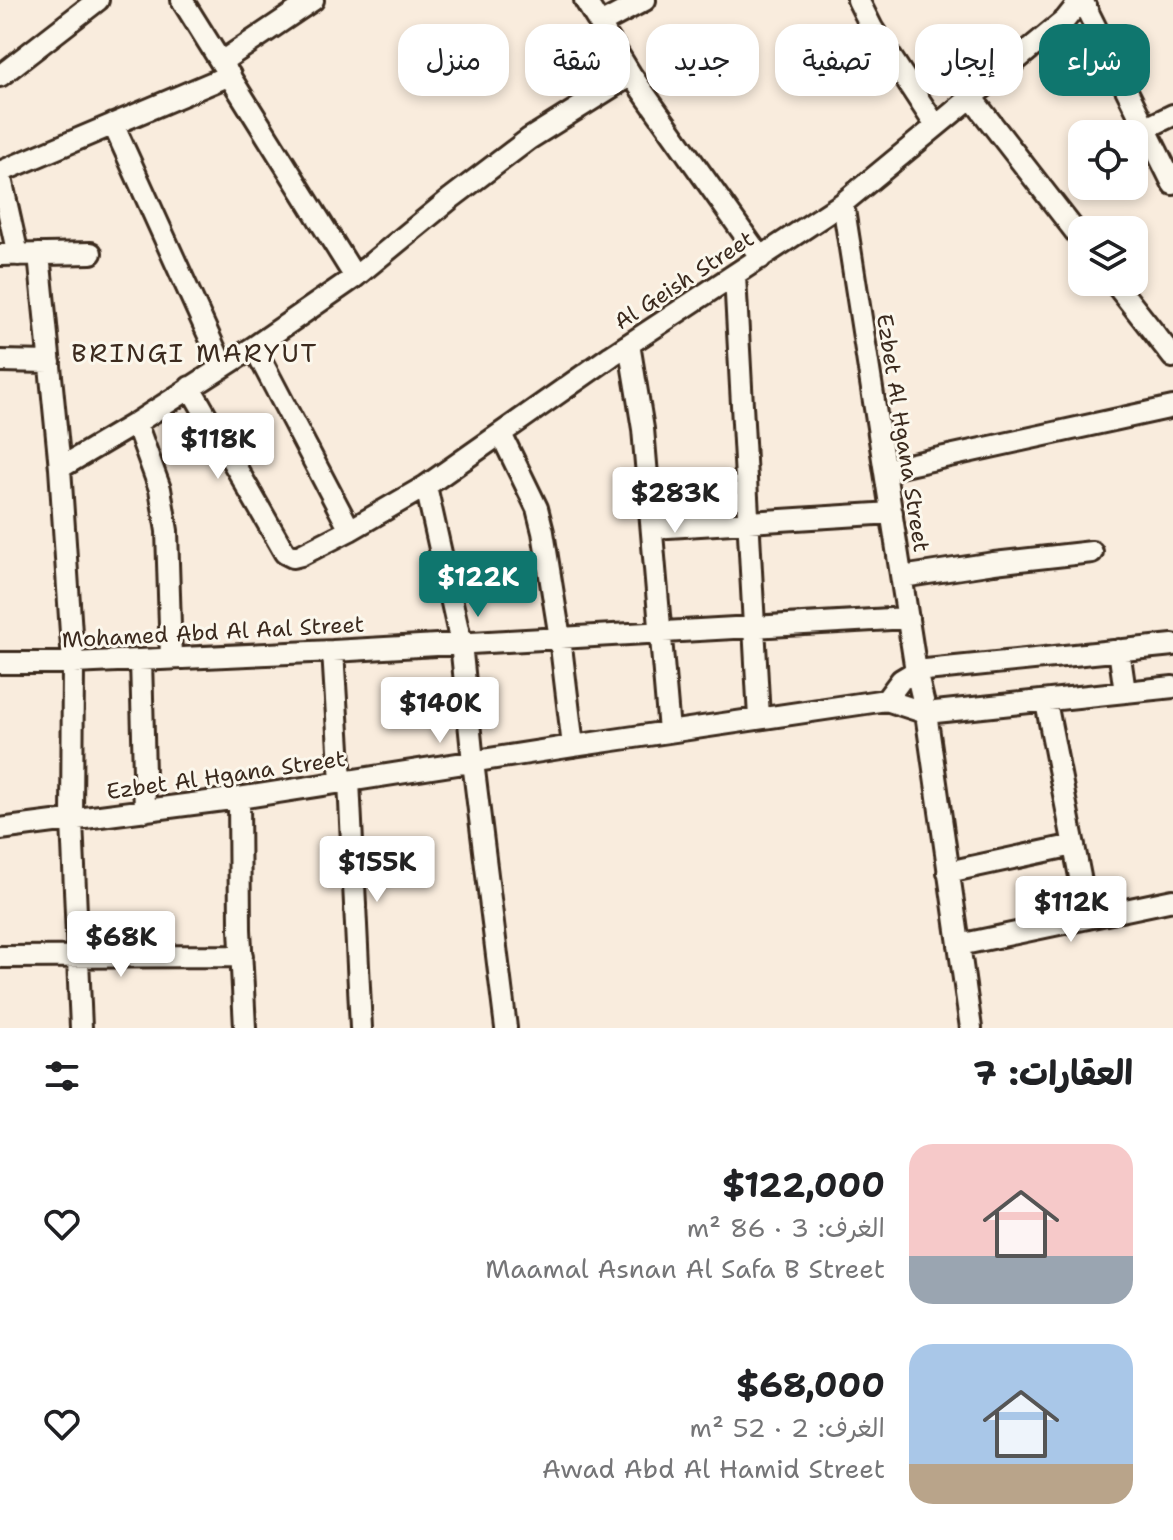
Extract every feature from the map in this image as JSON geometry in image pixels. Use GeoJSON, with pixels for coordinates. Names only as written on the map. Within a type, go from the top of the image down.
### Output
{"type":"FeatureCollection","features":[{"type":"Feature","properties":{"kind":"street"},"geometry":{"type":"LineString","coordinates":[[0,76],[98,0]]}},
{"type":"Feature","properties":{"kind":"street"},"geometry":{"type":"LineString","coordinates":[[182,0],[355,277]]}},
{"type":"Feature","properties":{"kind":"street"},"geometry":{"type":"LineString","coordinates":[[91,253],[9,255],[0,173],[113,124],[226,68],[313,0]]}},
{"type":"Feature","properties":{"kind":"street"},"geometry":{"type":"LineString","coordinates":[[585,0],[600,24],[645,0]]}},
{"type":"Feature","properties":{"kind":"street"},"geometry":{"type":"LineString","coordinates":[[858,0],[872,28],[936,126]]}},
{"type":"Feature","properties":{"kind":"street"},"geometry":{"type":"LineString","coordinates":[[1081,0],[1142,120]]}},
{"type":"Feature","properties":{"kind":"street","name":"Al Geish Street"},"geometry":{"type":"LineString","coordinates":[[190,387],[285,553],[293,557],[301,555],[426,486],[629,344],[843,203],[1065,20],[1081,0]]}},
{"type":"Feature","properties":{"kind":"street"},"geometry":{"type":"LineString","coordinates":[[60,468],[254,347],[355,277],[529,139],[631,75],[761,258]]}},
{"type":"Feature","properties":{"kind":"street"},"geometry":{"type":"LineString","coordinates":[[971,97],[1068,222]]}},
{"type":"Feature","properties":{"kind":"street"},"geometry":{"type":"LineString","coordinates":[[1148,127],[1173,115]]}},
{"type":"Feature","properties":{"kind":"street"},"geometry":{"type":"LineString","coordinates":[[113,124],[223,367]]}},
{"type":"Feature","properties":{"kind":"street"},"geometry":{"type":"LineString","coordinates":[[1148,132],[1173,184]]}},
{"type":"Feature","properties":{"kind":"street","name":"Ezbet Al Hgana Street"},"geometry":{"type":"LineString","coordinates":[[843,203],[916,671],[926,713],[971,1028]]}},
{"type":"Feature","properties":{"kind":"street"},"geometry":{"type":"LineString","coordinates":[[39,254],[60,468],[73,663],[72,821],[81,1028]]}},
{"type":"Feature","properties":{"kind":"street"},"geometry":{"type":"LineString","coordinates":[[735,276],[759,718]]}},
{"type":"Feature","properties":{"kind":"street"},"geometry":{"type":"LineString","coordinates":[[1125,296],[1173,357]]}},
{"type":"Feature","properties":{"kind":"street"},"geometry":{"type":"LineString","coordinates":[[629,344],[643,429],[669,731]]}},
{"type":"Feature","properties":{"kind":"street"},"geometry":{"type":"LineString","coordinates":[[254,347],[350,530]]}},
{"type":"Feature","properties":{"kind":"street"},"geometry":{"type":"LineString","coordinates":[[0,361],[50,362]]}},
{"type":"Feature","properties":{"kind":"street"},"geometry":{"type":"LineString","coordinates":[[885,470],[1173,407]]}},
{"type":"Feature","properties":{"kind":"street"},"geometry":{"type":"LineString","coordinates":[[136,423],[160,489],[165,517],[171,658]]}},
{"type":"Feature","properties":{"kind":"street"},"geometry":{"type":"LineString","coordinates":[[501,434],[537,508],[543,532],[573,746]]}},
{"type":"Feature","properties":{"kind":"street"},"geometry":{"type":"LineString","coordinates":[[426,486],[461,643],[506,1028]]}},
{"type":"Feature","properties":{"kind":"street"},"geometry":{"type":"LineString","coordinates":[[652,528],[892,513]]}},
{"type":"Feature","properties":{"kind":"street"},"geometry":{"type":"LineString","coordinates":[[902,577],[1092,552]]}},
{"type":"Feature","properties":{"kind":"street","name":"Mohamed Abd Al Aal Street"},"geometry":{"type":"LineString","coordinates":[[0,663],[73,663],[333,651],[908,618]]}},
{"type":"Feature","properties":{"kind":"street"},"geometry":{"type":"LineString","coordinates":[[1173,645],[916,671],[901,680],[886,700],[926,713],[1173,687]]}},
{"type":"Feature","properties":{"kind":"street"},"geometry":{"type":"LineString","coordinates":[[1119,650],[1125,692]]}},
{"type":"Feature","properties":{"kind":"street"},"geometry":{"type":"LineString","coordinates":[[333,651],[361,1028]]}},
{"type":"Feature","properties":{"kind":"street"},"geometry":{"type":"LineString","coordinates":[[141,660],[145,811]]}},
{"type":"Feature","properties":{"kind":"street","name":"Ezbet Al Hgana Street"},"geometry":{"type":"LineString","coordinates":[[0,829],[239,798],[886,700]]}},
{"type":"Feature","properties":{"kind":"street"},"geometry":{"type":"LineString","coordinates":[[1046,702],[1088,918]]}},
{"type":"Feature","properties":{"kind":"street"},"geometry":{"type":"LineString","coordinates":[[239,798],[240,929],[245,1028]]}},
{"type":"Feature","properties":{"kind":"street"},"geometry":{"type":"LineString","coordinates":[[948,872],[1074,845]]}},
{"type":"Feature","properties":{"kind":"street"},"geometry":{"type":"LineString","coordinates":[[959,945],[1173,900]]}},
{"type":"Feature","properties":{"kind":"street"},"geometry":{"type":"LineString","coordinates":[[0,957],[242,956]]}},
{"type":"Feature","properties":{"kind":"district","name":"BRINGI MARYUT"},"geometry":{"type":"Point","coordinates":[195,352]}}]}
